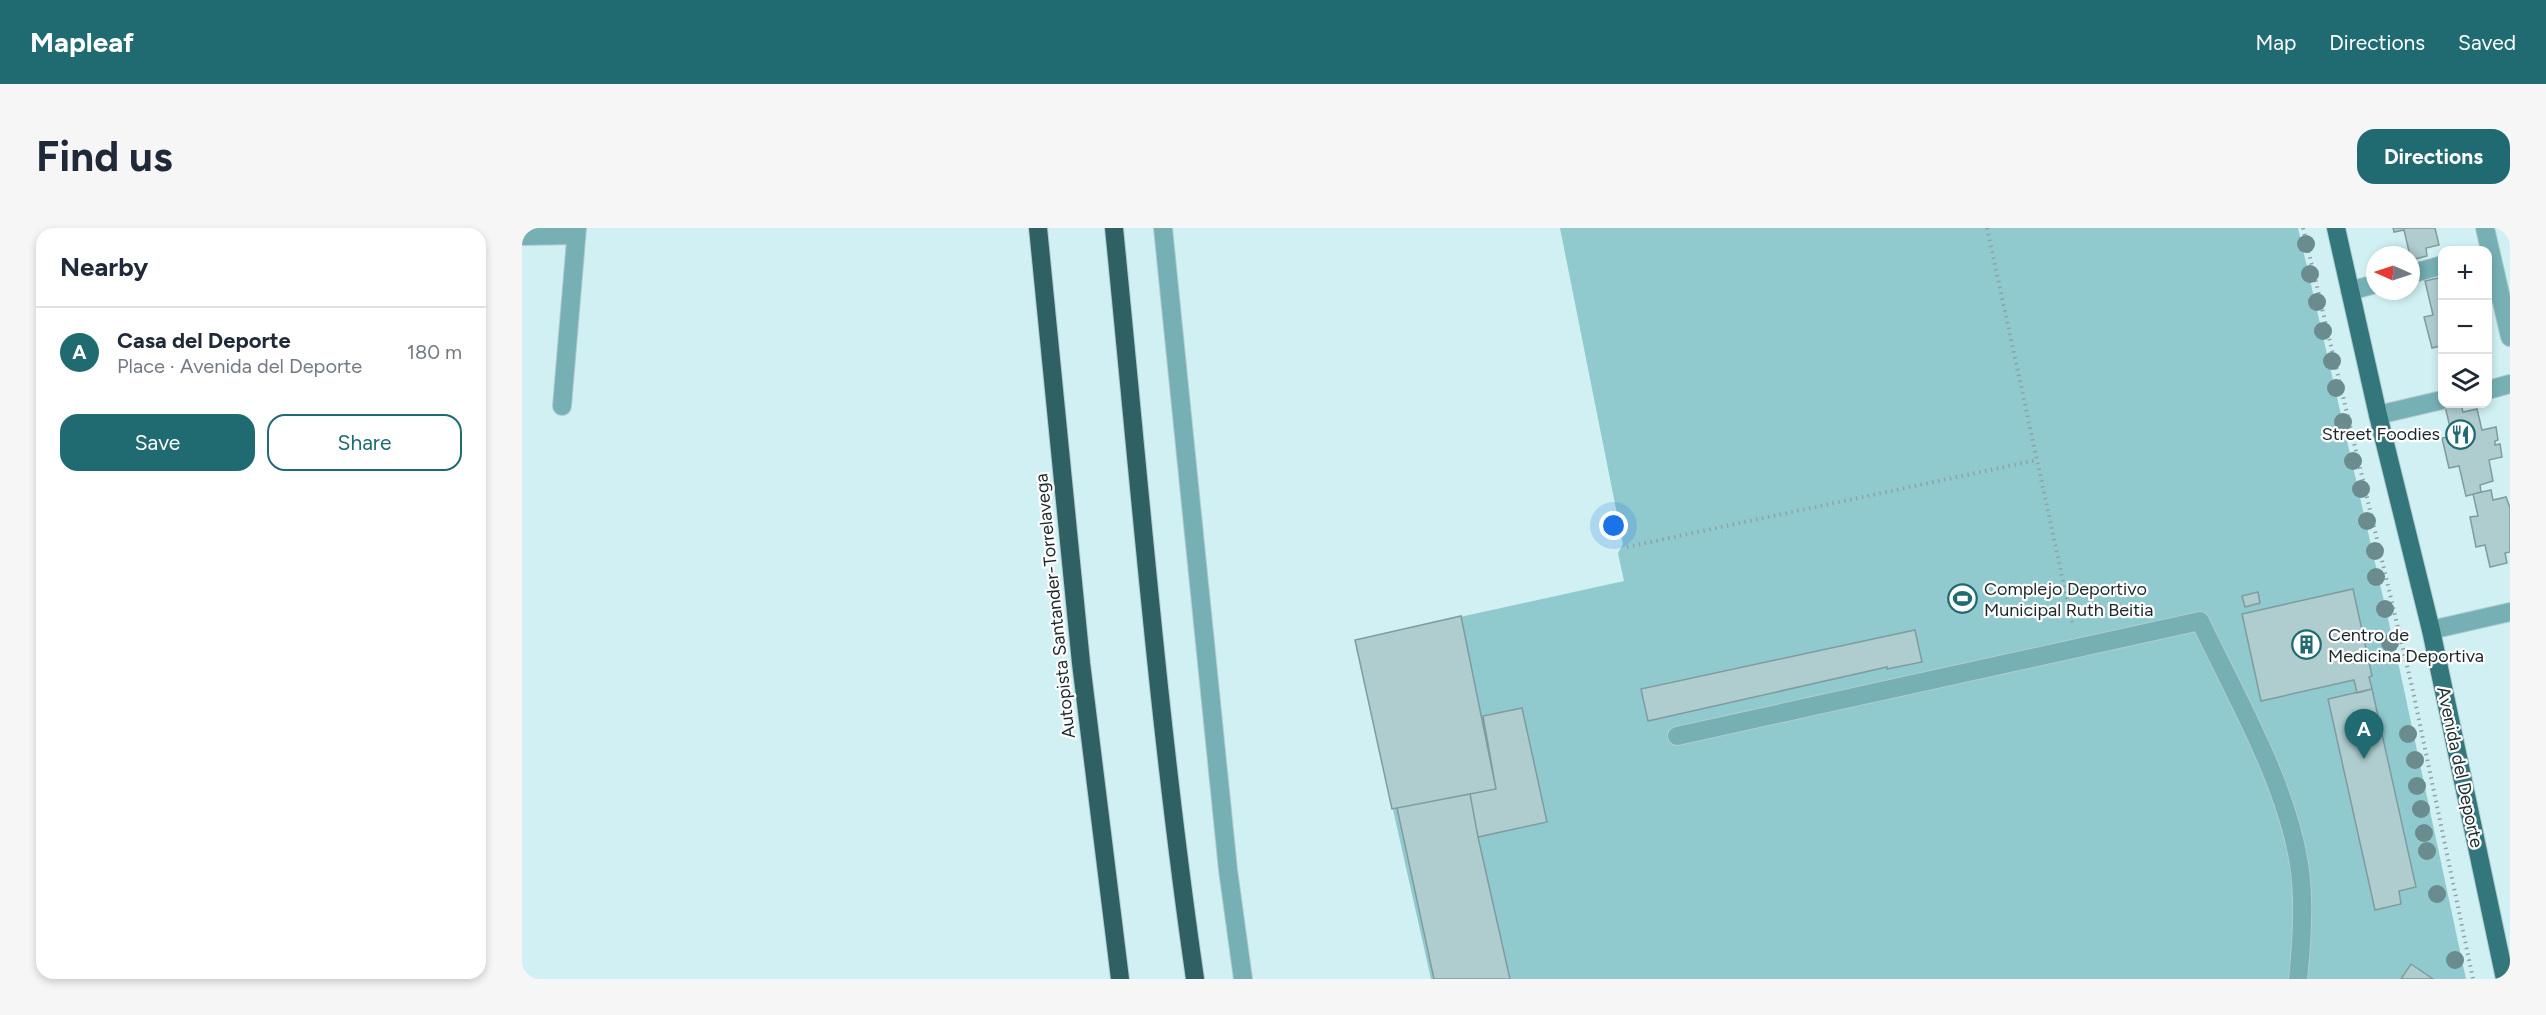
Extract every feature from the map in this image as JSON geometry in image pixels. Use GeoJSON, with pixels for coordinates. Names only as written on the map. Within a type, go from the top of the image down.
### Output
{"type":"FeatureCollection","features":[{"type":"Feature","properties":{"kind":"highway","name":"Autopista Santander-Torrelavega"},"geometry":{"type":"LineString","coordinates":[[1038,228],[1081,663],[1120,979]]}},
{"type":"Feature","properties":{"kind":"highway"},"geometry":{"type":"LineString","coordinates":[[1114,228],[1182,889],[1195,979]]}},
{"type":"Feature","properties":{"kind":"main road","name":"Avenida del Deporte"},"geometry":{"type":"LineString","coordinates":[[2336,228],[2378,415],[2431,630],[2505,979]]}},
{"type":"Feature","properties":{"kind":"street"},"geometry":{"type":"LineString","coordinates":[[1163,228],[1228,870],[1243,979]]}},
{"type":"Feature","properties":{"kind":"street"},"geometry":{"type":"LineString","coordinates":[[2485,228],[2488,246]]}},
{"type":"Feature","properties":{"kind":"street"},"geometry":{"type":"LineString","coordinates":[[522,236],[577,231],[562,406]]}},
{"type":"Feature","properties":{"kind":"street"},"geometry":{"type":"LineString","coordinates":[[2492,264],[2510,338]]}},
{"type":"Feature","properties":{"kind":"street"},"geometry":{"type":"LineString","coordinates":[[2420,271],[2438,266]]}},
{"type":"Feature","properties":{"kind":"street"},"geometry":{"type":"LineString","coordinates":[[2350,291],[2366,287]]}},
{"type":"Feature","properties":{"kind":"street"},"geometry":{"type":"LineString","coordinates":[[2492,389],[2510,384]]}},
{"type":"Feature","properties":{"kind":"street"},"geometry":{"type":"LineString","coordinates":[[2378,415],[2438,401]]}},
{"type":"Feature","properties":{"kind":"street"},"geometry":{"type":"LineString","coordinates":[[2431,630],[2510,612]]}},
{"type":"Feature","properties":{"kind":"street"},"geometry":{"type":"LineString","coordinates":[[1677,736],[2200,621],[2264,758],[2290,824],[2300,866],[2301,924],[2298,979]]}},
{"type":"Feature","properties":{"kind":"path"},"geometry":{"type":"LineString","coordinates":[[1987,228],[2078,648]]}},
{"type":"Feature","properties":{"kind":"path"},"geometry":{"type":"LineString","coordinates":[[2303,228],[2413,691],[2473,979]]}},
{"type":"Feature","properties":{"kind":"path"},"geometry":{"type":"LineString","coordinates":[[1627,548],[2037,460]]}},
{"type":"Feature","properties":{"kind":"shaded area","name":"Complejo Deportivo Municipal Ruth Beitia"},"geometry":{"type":"Polygon","coordinates":[[[1560,228],[2298,228],[2400,671],[2466,979],[1431,979],[1355,640],[1624,581],[1618,553],[1623,544],[1560,228]]]}},
{"type":"Feature","properties":{"kind":"building"},"geometry":{"type":"Polygon","coordinates":[[[2393,228],[2435,228],[2439,245],[2426,248],[2427,256],[2420,258],[2420,246],[2408,246],[2404,230],[2394,232],[2393,228]]]}},
{"type":"Feature","properties":{"kind":"building"},"geometry":{"type":"Polygon","coordinates":[[[2438,278],[2438,346],[2432,348],[2424,317],[2433,315],[2425,281],[2438,278]]]}},
{"type":"Feature","properties":{"kind":"building"},"geometry":{"type":"Polygon","coordinates":[[[2445,408],[2462,408],[2463,412],[2477,409],[2482,430],[2496,427],[2498,440],[2495,441],[2495,445],[2500,444],[2502,457],[2489,460],[2493,481],[2480,485],[2481,492],[2466,496],[2459,466],[2449,468],[2442,438],[2452,436],[2445,408]]]}},
{"type":"Feature","properties":{"kind":"building"},"geometry":{"type":"Polygon","coordinates":[[[2491,490],[2493,500],[2506,497],[2510,508],[2510,552],[2505,553],[2507,563],[2490,567],[2485,545],[2476,547],[2470,517],[2478,516],[2473,494],[2491,490]]]}},
{"type":"Feature","properties":{"kind":"building","name":"Centro de Medicina Deportiva"},"geometry":{"type":"Polygon","coordinates":[[[2353,589],[2372,676],[2369,677],[2372,689],[2357,693],[2354,680],[2261,701],[2242,614],[2353,589]]]}},
{"type":"Feature","properties":{"kind":"building"},"geometry":{"type":"Polygon","coordinates":[[[2258,592],[2260,603],[2245,607],[2242,596],[2258,592]]]}},
{"type":"Feature","properties":{"kind":"building"},"geometry":{"type":"Polygon","coordinates":[[[1461,616],[1496,789],[1392,809],[1355,640],[1461,616]]]}},
{"type":"Feature","properties":{"kind":"building"},"geometry":{"type":"Polygon","coordinates":[[[1915,630],[1922,662],[1887,669],[1887,667],[1648,721],[1641,689],[1915,630]]]}},
{"type":"Feature","properties":{"kind":"building"},"geometry":{"type":"Polygon","coordinates":[[[2372,689],[2416,887],[2399,891],[2401,904],[2375,910],[2328,699],[2372,689]]]}},
{"type":"Feature","properties":{"kind":"building"},"geometry":{"type":"Polygon","coordinates":[[[1522,708],[1547,822],[1478,837],[1470,794],[1496,789],[1483,716],[1522,708]]]}},
{"type":"Feature","properties":{"kind":"building"},"geometry":{"type":"Polygon","coordinates":[[[1470,794],[1510,979],[1434,979],[1397,808],[1470,794]]]}},
{"type":"Feature","properties":{"kind":"building"},"geometry":{"type":"Polygon","coordinates":[[[2411,964],[2433,979],[2401,979],[2411,964]]]}},
{"type":"Feature","properties":{"kind":"place","name":"Street Foodies"},"geometry":{"type":"Point","coordinates":[2461,434]}},
{"type":"Feature","properties":{"kind":"place","name":"Complejo Deportivo Municipal Ruth Beitia"},"geometry":{"type":"Point","coordinates":[1963,599]}},
{"type":"Feature","properties":{"kind":"place","name":"Centro de Medicina Deportiva"},"geometry":{"type":"Point","coordinates":[2307,645]}},
{"type":"Feature","properties":{"kind":"place","name":"Casa del Deporte"},"geometry":{"type":"Point","coordinates":[2364,759]}}]}
